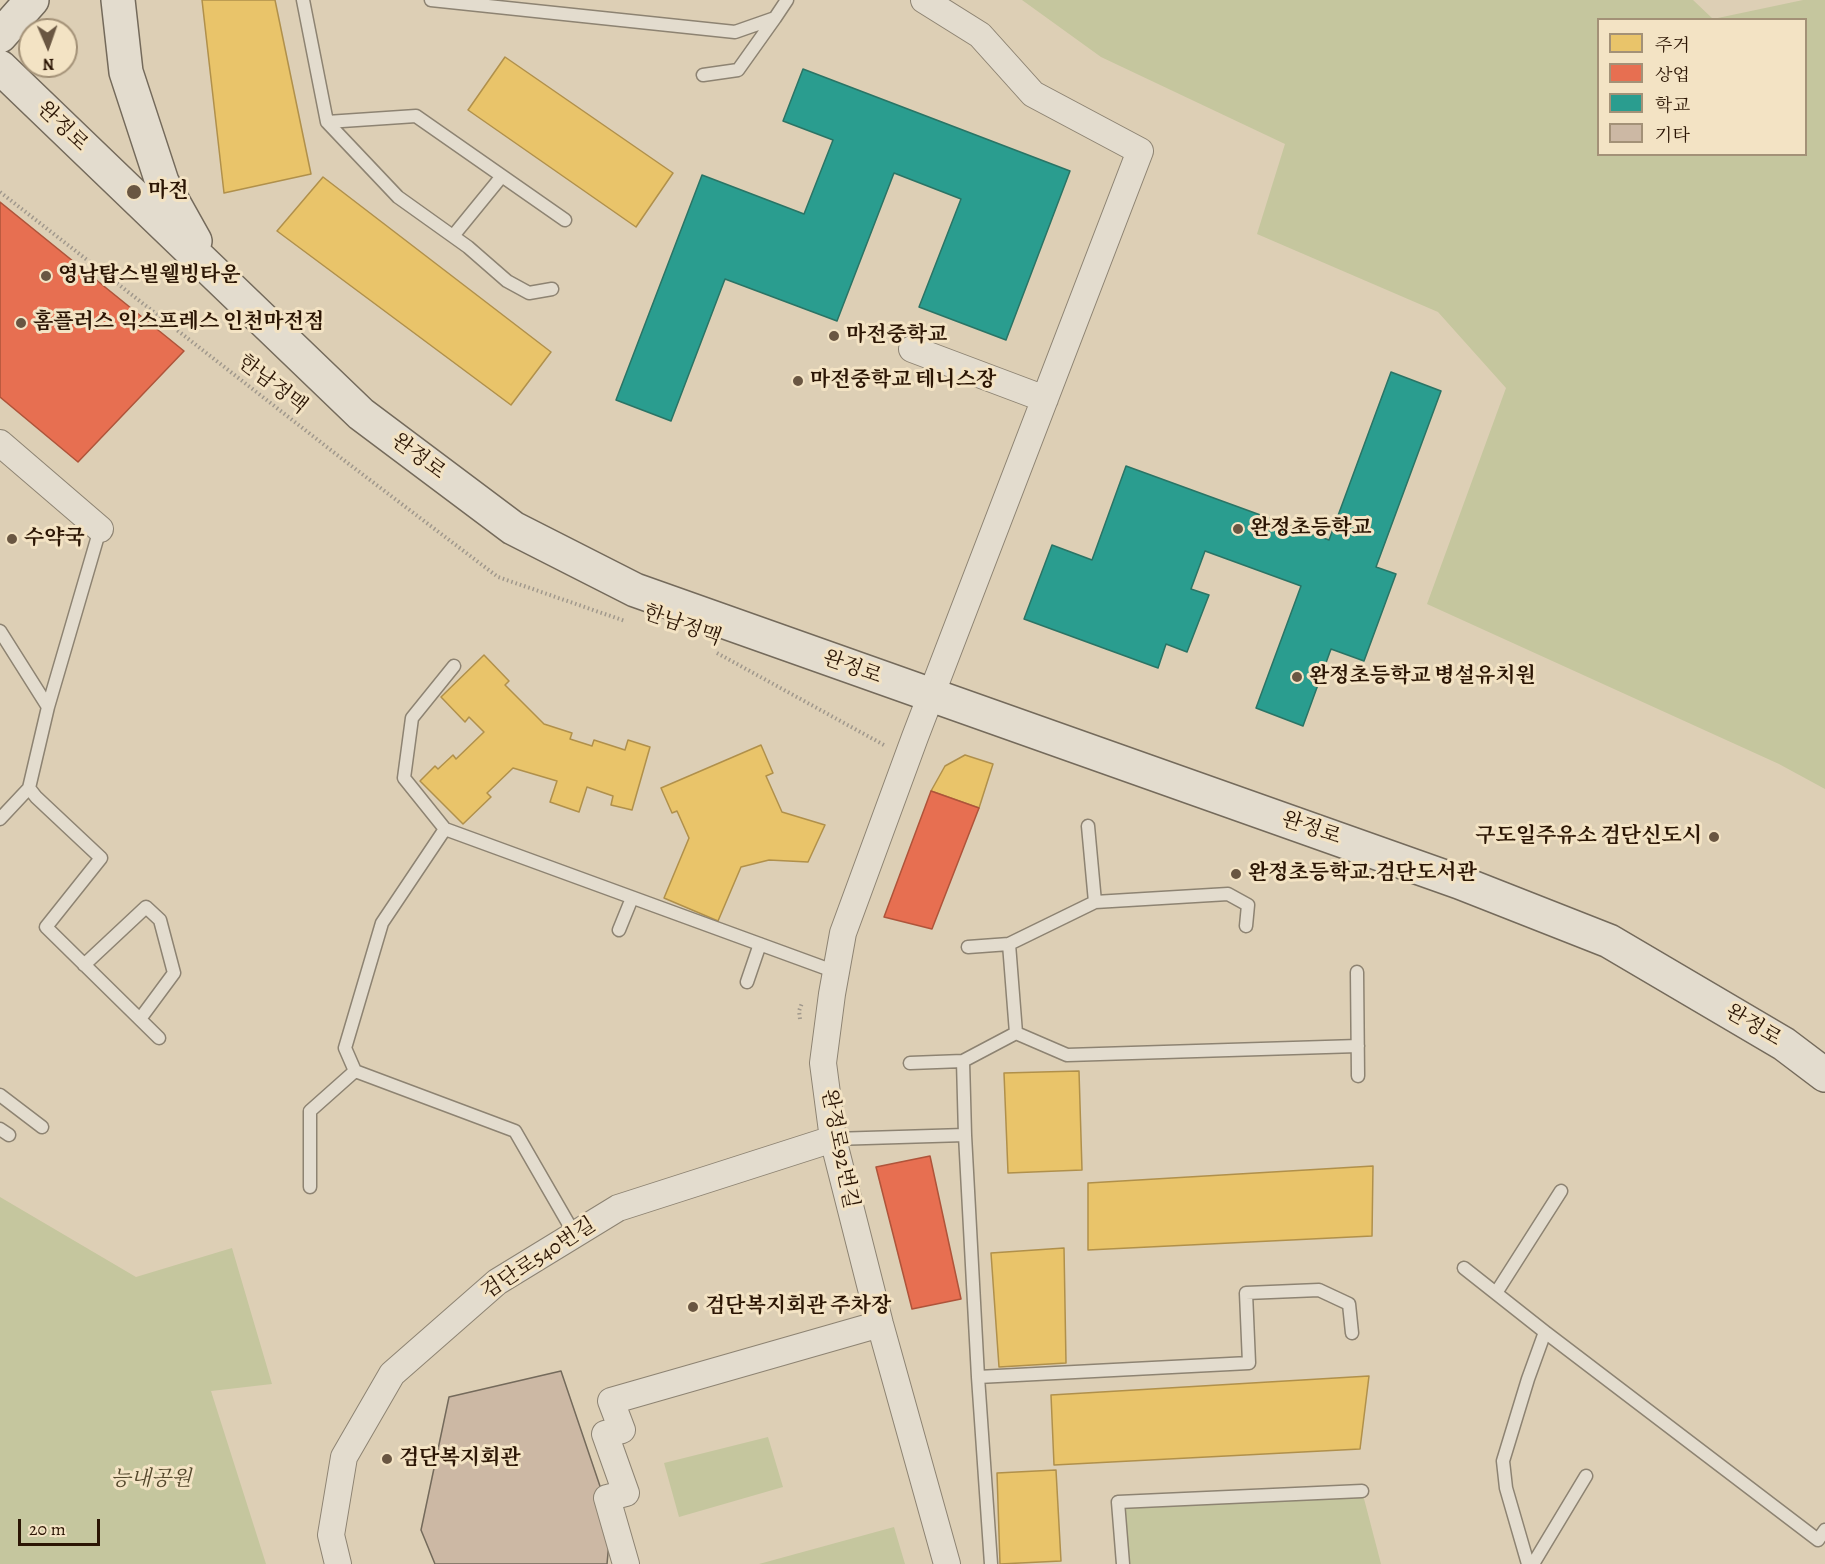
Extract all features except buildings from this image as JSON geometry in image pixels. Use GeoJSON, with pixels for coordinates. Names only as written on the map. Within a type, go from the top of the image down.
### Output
{"type":"FeatureCollection","features":[{"type":"Feature","properties":{"kind":"main road"},"geometry":{"type":"LineString","coordinates":[[0,36],[32,0]]}},
{"type":"Feature","properties":{"kind":"main road"},"geometry":{"type":"LineString","coordinates":[[118,0],[126,72],[162,182],[212,271]]}},
{"type":"Feature","properties":{"kind":"main road","name":"완정로"},"geometry":{"type":"LineString","coordinates":[[0,67],[361,414],[513,528],[635,590],[1459,882],[1609,941],[1784,1044],[1825,1075]]}},
{"type":"Feature","properties":{"kind":"street","name":"완정로92번길"},"geometry":{"type":"LineString","coordinates":[[924,0],[980,35],[1033,94],[1140,151],[915,737],[843,933],[826,968],[823,1063],[833,1139],[880,1324],[947,1564]]}},
{"type":"Feature","properties":{"kind":"street"},"geometry":{"type":"LineString","coordinates":[[912,349],[1045,399]]}},
{"type":"Feature","properties":{"kind":"street"},"geometry":{"type":"LineString","coordinates":[[0,443],[100,529]]}},
{"type":"Feature","properties":{"kind":"street","name":"검단로540번길"},"geometry":{"type":"LineString","coordinates":[[338,1564],[331,1535],[344,1457],[392,1374],[497,1282],[618,1208],[833,1139]]}},
{"type":"Feature","properties":{"kind":"street"},"geometry":{"type":"LineString","coordinates":[[626,1564],[607,1498],[626,1493],[605,1434],[622,1430],[611,1401],[880,1324]]}},
{"type":"Feature","properties":{"kind":"lane"},"geometry":{"type":"LineString","coordinates":[[303,0],[327,122],[398,197],[453,236],[507,281],[529,294],[552,289]]}},
{"type":"Feature","properties":{"kind":"lane"},"geometry":{"type":"LineString","coordinates":[[431,0],[735,32],[775,18]]}},
{"type":"Feature","properties":{"kind":"lane"},"geometry":{"type":"LineString","coordinates":[[703,75],[738,70],[787,0]]}},
{"type":"Feature","properties":{"kind":"lane"},"geometry":{"type":"LineString","coordinates":[[327,122],[416,116],[565,220]]}},
{"type":"Feature","properties":{"kind":"lane"},"geometry":{"type":"LineString","coordinates":[[453,236],[502,176]]}},
{"type":"Feature","properties":{"kind":"lane"},"geometry":{"type":"LineString","coordinates":[[0,819],[29,789],[48,707],[100,529]]}},
{"type":"Feature","properties":{"kind":"lane"},"geometry":{"type":"LineString","coordinates":[[0,631],[48,707]]}},
{"type":"Feature","properties":{"kind":"lane"},"geometry":{"type":"LineString","coordinates":[[454,666],[412,718],[404,778],[445,829],[826,968]]}},
{"type":"Feature","properties":{"kind":"lane"},"geometry":{"type":"LineString","coordinates":[[29,789],[101,858],[46,927],[159,1038]]}},
{"type":"Feature","properties":{"kind":"lane"},"geometry":{"type":"LineString","coordinates":[[1088,825],[1095,902]]}},
{"type":"Feature","properties":{"kind":"lane"},"geometry":{"type":"LineString","coordinates":[[445,829],[382,923],[345,1048],[355,1071],[515,1131],[575,1235]]}},
{"type":"Feature","properties":{"kind":"lane"},"geometry":{"type":"LineString","coordinates":[[968,947],[1009,944],[1095,902],[1228,894],[1248,905],[1246,926]]}},
{"type":"Feature","properties":{"kind":"lane"},"geometry":{"type":"LineString","coordinates":[[619,930],[632,898]]}},
{"type":"Feature","properties":{"kind":"lane"},"geometry":{"type":"LineString","coordinates":[[84,964],[146,907],[160,920],[174,973],[140,1019]]}},
{"type":"Feature","properties":{"kind":"lane"},"geometry":{"type":"LineString","coordinates":[[747,982],[759,944]]}},
{"type":"Feature","properties":{"kind":"lane"},"geometry":{"type":"LineString","coordinates":[[1009,944],[1016,1033]]}},
{"type":"Feature","properties":{"kind":"lane"},"geometry":{"type":"LineString","coordinates":[[1357,972],[1358,1076]]}},
{"type":"Feature","properties":{"kind":"lane"},"geometry":{"type":"LineString","coordinates":[[1016,1033],[1067,1055],[1358,1046]]}},
{"type":"Feature","properties":{"kind":"lane"},"geometry":{"type":"LineString","coordinates":[[910,1063],[963,1061],[1016,1033]]}},
{"type":"Feature","properties":{"kind":"lane"},"geometry":{"type":"LineString","coordinates":[[963,1061],[978,1377],[991,1564]]}},
{"type":"Feature","properties":{"kind":"lane"},"geometry":{"type":"LineString","coordinates":[[310,1187],[310,1111],[355,1071]]}},
{"type":"Feature","properties":{"kind":"lane"},"geometry":{"type":"LineString","coordinates":[[0,1095],[42,1127]]}},
{"type":"Feature","properties":{"kind":"lane"},"geometry":{"type":"LineString","coordinates":[[833,1139],[965,1135]]}},
{"type":"Feature","properties":{"kind":"lane"},"geometry":{"type":"LineString","coordinates":[[1496,1293],[1561,1191]]}},
{"type":"Feature","properties":{"kind":"lane"},"geometry":{"type":"LineString","coordinates":[[1464,1268],[1818,1540],[1825,1530]]}},
{"type":"Feature","properties":{"kind":"lane"},"geometry":{"type":"LineString","coordinates":[[978,1377],[1249,1363],[1246,1293],[1319,1290],[1349,1304],[1352,1333]]}},
{"type":"Feature","properties":{"kind":"lane"},"geometry":{"type":"LineString","coordinates":[[1528,1564],[1506,1488],[1503,1461],[1545,1332]]}},
{"type":"Feature","properties":{"kind":"lane"},"geometry":{"type":"LineString","coordinates":[[1533,1564],[1586,1476]]}},
{"type":"Feature","properties":{"kind":"lane"},"geometry":{"type":"LineString","coordinates":[[1123,1564],[1118,1502],[1362,1491]]}},
{"type":"Feature","properties":{"kind":"path","name":"한남정맥"},"geometry":{"type":"LineString","coordinates":[[0,192],[341,459],[498,577],[629,622]]}},
{"type":"Feature","properties":{"kind":"path","name":"한남정맥"},"geometry":{"type":"LineString","coordinates":[[716,653],[891,749]]}},
{"type":"Feature","properties":{"kind":"path"},"geometry":{"type":"LineString","coordinates":[[801,1023],[799,1011],[826,968]]}},
{"type":"Feature","properties":{"kind":"green space"},"geometry":{"type":"Polygon","coordinates":[[[1022,0],[1693,0],[1712,18],[1597,18],[1597,156],[1807,156],[1807,18],[1718,18],[1803,0],[1825,0],[1825,789],[1779,764],[1427,604],[1506,388],[1438,312],[1257,234],[1285,144],[1101,57],[1022,0]]]}},
{"type":"Feature","properties":{"kind":"green space","name":"능내공원"},"geometry":{"type":"Polygon","coordinates":[[[0,1197],[136,1277],[232,1248],[272,1384],[211,1391],[266,1564],[0,1564],[0,1197]]]}},
{"type":"Feature","properties":{"kind":"green space"},"geometry":{"type":"Polygon","coordinates":[[[768,1437],[783,1487],[679,1517],[664,1463],[768,1437]]]}},
{"type":"Feature","properties":{"kind":"green space"},"geometry":{"type":"Polygon","coordinates":[[[1362,1491],[1381,1564],[1125,1564],[1118,1502],[1362,1491]]]}},
{"type":"Feature","properties":{"kind":"green space"},"geometry":{"type":"Polygon","coordinates":[[[894,1527],[905,1564],[759,1564],[894,1527]]]}},
{"type":"Feature","properties":{"kind":"place","name":"마전"},"geometry":{"type":"Point","coordinates":[134,192]}},
{"type":"Feature","properties":{"kind":"place","name":"영남탑스빌웰빙타운"},"geometry":{"type":"Point","coordinates":[46,276]}},
{"type":"Feature","properties":{"kind":"place","name":"홈플러스 익스프레스 인천마전점"},"geometry":{"type":"Point","coordinates":[21,323]}},
{"type":"Feature","properties":{"kind":"place","name":"마전중학교"},"geometry":{"type":"Point","coordinates":[834,336]}},
{"type":"Feature","properties":{"kind":"place","name":"마전중학교 테니스장"},"geometry":{"type":"Point","coordinates":[798,381]}},
{"type":"Feature","properties":{"kind":"place","name":"완정초등학교"},"geometry":{"type":"Point","coordinates":[1238,529]}},
{"type":"Feature","properties":{"kind":"place","name":"수약국"},"geometry":{"type":"Point","coordinates":[12,539]}},
{"type":"Feature","properties":{"kind":"place","name":"완정초등학교 병설유치원"},"geometry":{"type":"Point","coordinates":[1297,677]}},
{"type":"Feature","properties":{"kind":"place","name":"구도일주유소 검단신도시"},"geometry":{"type":"Point","coordinates":[1714,837]}},
{"type":"Feature","properties":{"kind":"place","name":"완정초등학교.검단도서관"},"geometry":{"type":"Point","coordinates":[1236,874]}},
{"type":"Feature","properties":{"kind":"place","name":"검단복지회관 주차장"},"geometry":{"type":"Point","coordinates":[693,1307]}},
{"type":"Feature","properties":{"kind":"place","name":"검단복지회관"},"geometry":{"type":"Point","coordinates":[387,1459]}}]}
